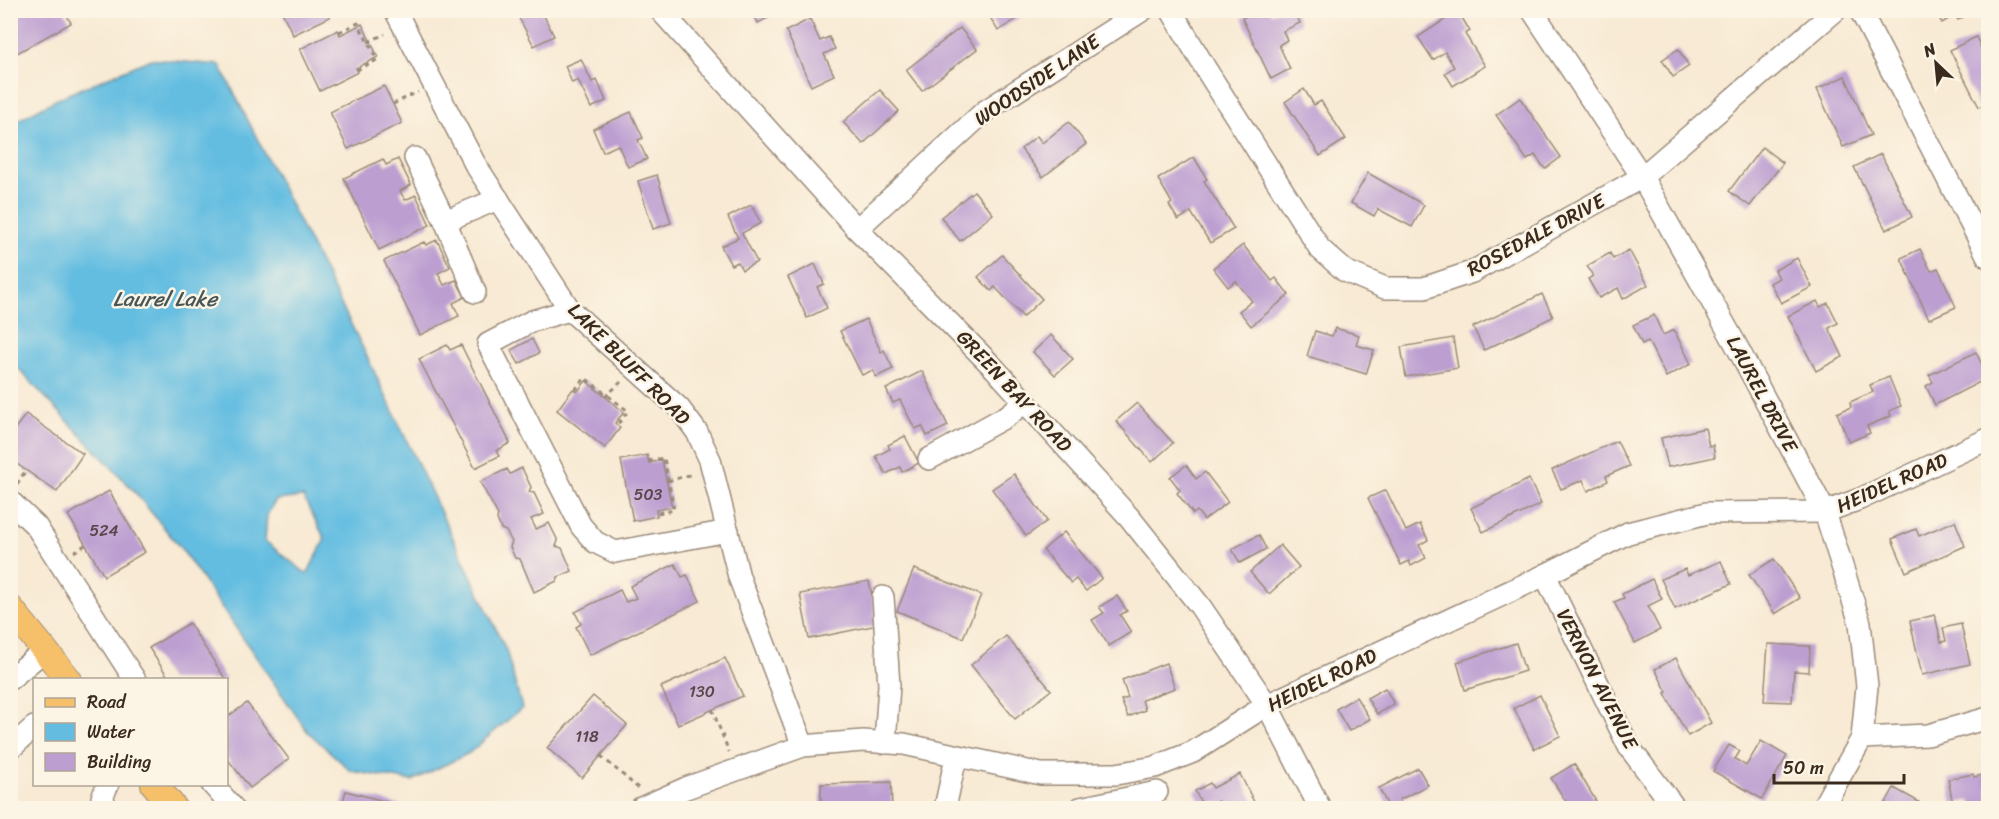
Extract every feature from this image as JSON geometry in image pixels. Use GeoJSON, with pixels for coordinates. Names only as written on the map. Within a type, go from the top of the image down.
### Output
{"type":"FeatureCollection","features":[{"type":"Feature","properties":{"kind":"main road"},"geometry":{"type":"LineString","coordinates":[[10,608],[67,678]]}},
{"type":"Feature","properties":{"kind":"street","name":"LAKE BLUFF ROAD"},"geometry":{"type":"LineString","coordinates":[[395,10],[475,164],[570,310],[679,408],[697,432],[712,468],[739,577],[803,746]]}},
{"type":"Feature","properties":{"kind":"street","name":"GREEN BAY ROAD"},"geometry":{"type":"LineString","coordinates":[[660,10],[857,229],[996,370],[1130,518],[1200,606],[1267,705],[1320,808]]}},
{"type":"Feature","properties":{"kind":"street","name":"WOODSIDE LANE"},"geometry":{"type":"LineString","coordinates":[[857,229],[985,111],[1143,10]]}},
{"type":"Feature","properties":{"kind":"street","name":"ROSEDALE DRIVE"},"geometry":{"type":"LineString","coordinates":[[1171,10],[1213,81],[1320,249],[1345,271],[1385,288],[1424,288],[1472,272],[1642,177],[1836,10]]}},
{"type":"Feature","properties":{"kind":"street","name":"LAUREL DRIVE"},"geometry":{"type":"LineString","coordinates":[[1532,10],[1642,177],[1735,343],[1825,512],[1860,623],[1867,686],[1862,738],[1822,808]]}},
{"type":"Feature","properties":{"kind":"street"},"geometry":{"type":"LineString","coordinates":[[1860,10],[1989,257]]}},
{"type":"Feature","properties":{"kind":"street"},"geometry":{"type":"LineString","coordinates":[[415,158],[475,292]]}},
{"type":"Feature","properties":{"kind":"street"},"geometry":{"type":"LineString","coordinates":[[445,221],[498,199]]}},
{"type":"Feature","properties":{"kind":"street"},"geometry":{"type":"LineString","coordinates":[[570,310],[532,321],[488,345],[581,526],[595,543],[615,552],[728,531]]}},
{"type":"Feature","properties":{"kind":"street"},"geometry":{"type":"LineString","coordinates":[[930,459],[1007,416],[1025,402]]}},
{"type":"Feature","properties":{"kind":"street","name":"HEIDEL ROAD"},"geometry":{"type":"LineString","coordinates":[[648,806],[736,768],[803,746],[863,741],[904,744],[1041,774],[1116,774],[1148,768],[1193,752],[1267,705],[1628,533],[1707,513],[1825,512],[1860,499],[1989,439]]}},
{"type":"Feature","properties":{"kind":"street"},"geometry":{"type":"LineString","coordinates":[[13,493],[134,678]]}},
{"type":"Feature","properties":{"kind":"street","name":"VERNON AVENUE"},"geometry":{"type":"LineString","coordinates":[[1545,574],[1629,747],[1675,808]]}},
{"type":"Feature","properties":{"kind":"street"},"geometry":{"type":"LineString","coordinates":[[883,597],[889,685],[885,743]]}},
{"type":"Feature","properties":{"kind":"street"},"geometry":{"type":"LineString","coordinates":[[10,680],[45,650]]}},
{"type":"Feature","properties":{"kind":"street"},"geometry":{"type":"LineString","coordinates":[[1862,738],[1928,735],[1989,718]]}},
{"type":"Feature","properties":{"kind":"street"},"geometry":{"type":"LineString","coordinates":[[10,749],[33,728]]}},
{"type":"Feature","properties":{"kind":"street"},"geometry":{"type":"LineString","coordinates":[[945,808],[956,757]]}},
{"type":"Feature","properties":{"kind":"street"},"geometry":{"type":"LineString","coordinates":[[1080,808],[1160,800],[1148,768]]}},
{"type":"Feature","properties":{"kind":"street"},"geometry":{"type":"LineString","coordinates":[[107,786],[102,798],[107,808]]}},
{"type":"Feature","properties":{"kind":"street"},"geometry":{"type":"LineString","coordinates":[[214,786],[232,808]]}},
{"type":"Feature","properties":{"kind":"path"},"geometry":{"type":"LineString","coordinates":[[329,14],[338,10]]}},
{"type":"Feature","properties":{"kind":"path"},"geometry":{"type":"LineString","coordinates":[[339,32],[358,23],[377,60],[357,70]]}},
{"type":"Feature","properties":{"kind":"path"},"geometry":{"type":"LineString","coordinates":[[393,105],[434,85]]}},
{"type":"Feature","properties":{"kind":"path"},"geometry":{"type":"LineString","coordinates":[[575,390],[585,378],[628,411],[617,425]]}},
{"type":"Feature","properties":{"kind":"path"},"geometry":{"type":"LineString","coordinates":[[648,461],[664,458],[674,510],[657,513]]}},
{"type":"Feature","properties":{"kind":"path"},"geometry":{"type":"LineString","coordinates":[[667,482],[712,468]]}},
{"type":"Feature","properties":{"kind":"path"},"geometry":{"type":"LineString","coordinates":[[13,493],[26,470]]}},
{"type":"Feature","properties":{"kind":"path"},"geometry":{"type":"LineString","coordinates":[[712,709],[736,768]]}},
{"type":"Feature","properties":{"kind":"path"},"geometry":{"type":"LineString","coordinates":[[601,756],[648,806]]}},
{"type":"Feature","properties":{"kind":"water","name":"Laurel Lake"},"geometry":{"type":"Polygon","coordinates":[[[151,59],[220,65],[362,346],[506,650],[522,708],[469,753],[412,781],[351,771],[307,731],[183,551],[133,490],[11,361],[11,124],[59,98],[151,59]],[[303,497],[276,500],[267,515],[265,541],[307,574],[325,539],[303,497]]]}},
{"type":"Feature","properties":{"kind":"building"},"geometry":{"type":"Polygon","coordinates":[[[13,10],[64,10],[71,23],[10,57],[10,12],[13,10]]]}},
{"type":"Feature","properties":{"kind":"building"},"geometry":{"type":"Polygon","coordinates":[[[281,10],[327,10],[330,17],[293,35],[281,10]]]}},
{"type":"Feature","properties":{"kind":"building"},"geometry":{"type":"Polygon","coordinates":[[[533,10],[541,10],[554,36],[534,46],[519,18],[533,10]]]}},
{"type":"Feature","properties":{"kind":"building"},"geometry":{"type":"Polygon","coordinates":[[[752,10],[783,10],[758,23],[752,10]]]}},
{"type":"Feature","properties":{"kind":"building"},"geometry":{"type":"Polygon","coordinates":[[[986,10],[1031,10],[998,31],[986,10]]]}},
{"type":"Feature","properties":{"kind":"building"},"geometry":{"type":"Polygon","coordinates":[[[1258,10],[1270,10],[1271,14],[1279,10],[1294,10],[1300,23],[1283,31],[1287,40],[1279,45],[1290,69],[1271,79],[1242,18],[1258,10]]]}},
{"type":"Feature","properties":{"kind":"building"},"geometry":{"type":"Polygon","coordinates":[[[1934,10],[1967,10],[1969,14],[1958,20],[1955,15],[1942,23],[1934,10]]]}},
{"type":"Feature","properties":{"kind":"building"},"geometry":{"type":"Polygon","coordinates":[[[1458,11],[1470,31],[1465,34],[1485,66],[1453,86],[1445,73],[1454,67],[1445,52],[1433,60],[1418,37],[1458,11]]]}},
{"type":"Feature","properties":{"kind":"building"},"geometry":{"type":"Polygon","coordinates":[[[810,19],[820,41],[829,37],[835,49],[824,54],[834,75],[811,86],[786,31],[810,19]]]}},
{"type":"Feature","properties":{"kind":"building"},"geometry":{"type":"Polygon","coordinates":[[[362,24],[378,57],[356,68],[358,72],[320,91],[300,49],[338,30],[340,35],[362,24]]]}},
{"type":"Feature","properties":{"kind":"building"},"geometry":{"type":"Polygon","coordinates":[[[960,28],[977,49],[922,91],[906,70],[960,28]]]}},
{"type":"Feature","properties":{"kind":"building"},"geometry":{"type":"Polygon","coordinates":[[[1976,37],[1988,62],[1988,101],[1979,107],[1950,50],[1976,37]]]}},
{"type":"Feature","properties":{"kind":"building"},"geometry":{"type":"Polygon","coordinates":[[[1678,49],[1689,66],[1673,77],[1662,60],[1678,49]]]}},
{"type":"Feature","properties":{"kind":"building"},"geometry":{"type":"Polygon","coordinates":[[[581,59],[592,82],[597,80],[606,101],[591,108],[578,80],[572,83],[565,66],[581,59]]]}},
{"type":"Feature","properties":{"kind":"building"},"geometry":{"type":"Polygon","coordinates":[[[1845,76],[1871,135],[1843,147],[1817,89],[1845,76]]]}},
{"type":"Feature","properties":{"kind":"building"},"geometry":{"type":"Polygon","coordinates":[[[384,86],[402,123],[348,149],[330,112],[384,86]]]}},
{"type":"Feature","properties":{"kind":"building"},"geometry":{"type":"Polygon","coordinates":[[[1304,89],[1314,105],[1321,101],[1346,139],[1320,156],[1285,102],[1304,89]]]}},
{"type":"Feature","properties":{"kind":"building"},"geometry":{"type":"Polygon","coordinates":[[[880,90],[899,111],[863,144],[843,122],[880,90]]]}},
{"type":"Feature","properties":{"kind":"building"},"geometry":{"type":"Polygon","coordinates":[[[1520,98],[1561,157],[1545,169],[1535,155],[1527,160],[1496,115],[1520,98]]]}},
{"type":"Feature","properties":{"kind":"building"},"geometry":{"type":"Polygon","coordinates":[[[631,112],[643,138],[638,140],[647,159],[628,167],[618,145],[603,152],[593,129],[631,112]]]}},
{"type":"Feature","properties":{"kind":"building"},"geometry":{"type":"Polygon","coordinates":[[[1069,122],[1086,144],[1043,177],[1021,149],[1037,136],[1042,143],[1069,122]]]}},
{"type":"Feature","properties":{"kind":"building"},"geometry":{"type":"Polygon","coordinates":[[[1762,147],[1783,163],[1750,206],[1729,191],[1762,147]]]}},
{"type":"Feature","properties":{"kind":"building"},"geometry":{"type":"Polygon","coordinates":[[[1881,154],[1912,217],[1886,230],[1854,167],[1881,154]]]}},
{"type":"Feature","properties":{"kind":"building"},"geometry":{"type":"Polygon","coordinates":[[[1194,157],[1207,179],[1204,181],[1234,229],[1210,243],[1191,212],[1178,220],[1169,205],[1172,203],[1158,179],[1194,157]]]}},
{"type":"Feature","properties":{"kind":"building"},"geometry":{"type":"Polygon","coordinates":[[[383,159],[386,165],[398,159],[411,185],[400,191],[405,200],[416,195],[430,225],[379,250],[344,178],[383,159]]]}},
{"type":"Feature","properties":{"kind":"building"},"geometry":{"type":"Polygon","coordinates":[[[1368,173],[1424,205],[1412,227],[1378,209],[1374,216],[1351,203],[1368,173]]]}},
{"type":"Feature","properties":{"kind":"building"},"geometry":{"type":"Polygon","coordinates":[[[657,175],[671,223],[653,229],[638,181],[657,175]]]}},
{"type":"Feature","properties":{"kind":"building"},"geometry":{"type":"Polygon","coordinates":[[[974,191],[993,214],[960,241],[941,217],[974,191]]]}},
{"type":"Feature","properties":{"kind":"building"},"geometry":{"type":"Polygon","coordinates":[[[751,205],[761,223],[742,233],[757,262],[742,270],[738,262],[731,265],[721,246],[738,238],[728,217],[751,205]]]}},
{"type":"Feature","properties":{"kind":"building"},"geometry":{"type":"Polygon","coordinates":[[[437,240],[450,267],[438,273],[444,285],[456,280],[465,297],[453,303],[459,316],[420,335],[384,261],[424,242],[426,245],[437,240]]]}},
{"type":"Feature","properties":{"kind":"building"},"geometry":{"type":"Polygon","coordinates":[[[1243,245],[1272,281],[1276,278],[1289,295],[1251,326],[1239,311],[1252,301],[1236,281],[1228,287],[1213,268],[1243,245]]]}},
{"type":"Feature","properties":{"kind":"building"},"geometry":{"type":"Polygon","coordinates":[[[1920,249],[1931,271],[1938,268],[1956,307],[1929,319],[1901,258],[1920,249]]]}},
{"type":"Feature","properties":{"kind":"building"},"geometry":{"type":"Polygon","coordinates":[[[1629,250],[1648,285],[1623,299],[1618,288],[1599,298],[1588,279],[1593,276],[1587,266],[1610,253],[1613,259],[1629,250]]]}},
{"type":"Feature","properties":{"kind":"building"},"geometry":{"type":"Polygon","coordinates":[[[1002,255],[1042,299],[1023,317],[995,287],[991,291],[978,277],[1002,255]]]}},
{"type":"Feature","properties":{"kind":"building"},"geometry":{"type":"Polygon","coordinates":[[[1797,258],[1812,287],[1781,303],[1770,283],[1779,278],[1775,270],[1797,258]]]}},
{"type":"Feature","properties":{"kind":"building"},"geometry":{"type":"Polygon","coordinates":[[[815,264],[824,284],[817,287],[827,308],[807,318],[788,277],[815,264]]]}},
{"type":"Feature","properties":{"kind":"building"},"geometry":{"type":"Polygon","coordinates":[[[1542,294],[1553,317],[1484,350],[1473,327],[1542,294]]]}},
{"type":"Feature","properties":{"kind":"building"},"geometry":{"type":"Polygon","coordinates":[[[1817,301],[1820,307],[1828,303],[1838,323],[1829,328],[1843,357],[1816,371],[1788,316],[1817,301]]]}},
{"type":"Feature","properties":{"kind":"building"},"geometry":{"type":"Polygon","coordinates":[[[1654,315],[1663,335],[1674,330],[1691,364],[1666,377],[1648,341],[1642,344],[1633,325],[1654,315]]]}},
{"type":"Feature","properties":{"kind":"building"},"geometry":{"type":"Polygon","coordinates":[[[866,319],[881,352],[884,350],[893,369],[876,377],[873,370],[862,375],[840,331],[866,319]]]}},
{"type":"Feature","properties":{"kind":"building"},"geometry":{"type":"Polygon","coordinates":[[[1335,328],[1359,335],[1356,345],[1374,350],[1366,374],[1307,356],[1315,331],[1332,336],[1335,328]]]}},
{"type":"Feature","properties":{"kind":"building"},"geometry":{"type":"Polygon","coordinates":[[[1051,335],[1073,359],[1055,375],[1033,352],[1051,335]]]}},
{"type":"Feature","properties":{"kind":"building"},"geometry":{"type":"Polygon","coordinates":[[[1453,338],[1458,368],[1406,377],[1401,347],[1453,338]]]}},
{"type":"Feature","properties":{"kind":"building"},"geometry":{"type":"Polygon","coordinates":[[[532,339],[539,353],[519,364],[511,350],[532,339]]]}},
{"type":"Feature","properties":{"kind":"building"},"geometry":{"type":"Polygon","coordinates":[[[447,345],[450,350],[461,345],[510,443],[496,451],[499,456],[475,468],[419,359],[447,345]]]}},
{"type":"Feature","properties":{"kind":"building"},"geometry":{"type":"Polygon","coordinates":[[[1976,352],[1988,378],[1935,405],[1926,386],[1933,382],[1929,375],[1976,352]]]}},
{"type":"Feature","properties":{"kind":"building"},"geometry":{"type":"Polygon","coordinates":[[[922,371],[948,426],[927,436],[922,426],[915,429],[900,400],[893,403],[886,389],[922,371]]]}},
{"type":"Feature","properties":{"kind":"building"},"geometry":{"type":"Polygon","coordinates":[[[1889,377],[1901,406],[1889,411],[1891,416],[1867,426],[1870,433],[1849,442],[1837,413],[1851,407],[1850,402],[1873,392],[1870,385],[1889,377]]]}},
{"type":"Feature","properties":{"kind":"building"},"geometry":{"type":"Polygon","coordinates":[[[586,381],[624,412],[615,423],[620,428],[605,448],[557,410],[573,389],[577,392],[586,381]]]}},
{"type":"Feature","properties":{"kind":"building"},"geometry":{"type":"Polygon","coordinates":[[[1137,403],[1173,443],[1152,462],[1116,421],[1137,403]]]}},
{"type":"Feature","properties":{"kind":"building"},"geometry":{"type":"Polygon","coordinates":[[[26,414],[83,454],[57,492],[10,459],[10,435],[26,414]]]}},
{"type":"Feature","properties":{"kind":"building"},"geometry":{"type":"Polygon","coordinates":[[[1705,428],[1709,446],[1713,445],[1715,457],[1668,467],[1661,438],[1705,428]]]}},
{"type":"Feature","properties":{"kind":"building"},"geometry":{"type":"Polygon","coordinates":[[[905,436],[919,463],[902,472],[900,467],[886,474],[876,456],[890,449],[888,445],[905,436]]]}},
{"type":"Feature","properties":{"kind":"building"},"geometry":{"type":"Polygon","coordinates":[[[1617,441],[1629,466],[1606,476],[1608,481],[1588,491],[1583,480],[1561,489],[1552,470],[1617,441]]]}},
{"type":"Feature","properties":{"kind":"building"},"geometry":{"type":"Polygon","coordinates":[[[647,455],[649,463],[662,460],[672,507],[656,510],[657,516],[633,521],[621,460],[647,455]]]}},
{"type":"Feature","properties":{"kind":"building"},"geometry":{"type":"Polygon","coordinates":[[[1186,465],[1196,479],[1205,472],[1228,502],[1204,520],[1197,511],[1193,514],[1177,493],[1180,490],[1170,477],[1186,465]]]}},
{"type":"Feature","properties":{"kind":"building"},"geometry":{"type":"Polygon","coordinates":[[[522,468],[531,487],[529,492],[534,493],[544,514],[531,519],[536,529],[549,523],[558,541],[556,546],[562,548],[572,571],[534,592],[520,559],[515,558],[510,547],[512,542],[506,531],[501,529],[497,519],[498,515],[480,482],[507,469],[510,474],[522,468]]]}},
{"type":"Feature","properties":{"kind":"building"},"geometry":{"type":"Polygon","coordinates":[[[1014,474],[1047,521],[1026,536],[992,489],[1014,474]]]}},
{"type":"Feature","properties":{"kind":"building"},"geometry":{"type":"Polygon","coordinates":[[[1529,479],[1541,504],[1483,532],[1471,508],[1529,479]]]}},
{"type":"Feature","properties":{"kind":"building"},"geometry":{"type":"Polygon","coordinates":[[[1386,490],[1406,531],[1420,524],[1428,540],[1419,545],[1426,558],[1411,566],[1409,561],[1401,565],[1368,498],[1386,490]]]}},
{"type":"Feature","properties":{"kind":"building"},"geometry":{"type":"Polygon","coordinates":[[[109,491],[145,552],[104,576],[68,515],[109,491]]]}},
{"type":"Feature","properties":{"kind":"building"},"geometry":{"type":"Polygon","coordinates":[[[1955,521],[1965,546],[1906,572],[1892,539],[1916,529],[1919,536],[1955,521]]]}},
{"type":"Feature","properties":{"kind":"building"},"geometry":{"type":"Polygon","coordinates":[[[1064,532],[1102,578],[1086,591],[1076,579],[1071,583],[1043,550],[1064,532]]]}},
{"type":"Feature","properties":{"kind":"building"},"geometry":{"type":"Polygon","coordinates":[[[1259,535],[1266,549],[1240,563],[1232,549],[1259,535]]]}},
{"type":"Feature","properties":{"kind":"building"},"geometry":{"type":"Polygon","coordinates":[[[1280,545],[1299,567],[1269,594],[1250,572],[1280,545]]]}},
{"type":"Feature","properties":{"kind":"building"},"geometry":{"type":"Polygon","coordinates":[[[1774,559],[1800,598],[1775,614],[1749,575],[1774,559]]]}},
{"type":"Feature","properties":{"kind":"building"},"geometry":{"type":"Polygon","coordinates":[[[1721,561],[1731,584],[1675,609],[1661,579],[1685,569],[1688,575],[1721,561]]]}},
{"type":"Feature","properties":{"kind":"building"},"geometry":{"type":"Polygon","coordinates":[[[675,564],[682,577],[687,575],[700,601],[590,655],[576,627],[581,624],[575,612],[620,590],[626,602],[636,598],[630,586],[675,564]]]}},
{"type":"Feature","properties":{"kind":"building"},"geometry":{"type":"Polygon","coordinates":[[[914,569],[981,595],[963,638],[897,611],[914,569]]]}},
{"type":"Feature","properties":{"kind":"building"},"geometry":{"type":"Polygon","coordinates":[[[1652,579],[1662,599],[1648,606],[1660,630],[1635,643],[1614,602],[1624,598],[1622,594],[1652,579]]]}},
{"type":"Feature","properties":{"kind":"building"},"geometry":{"type":"Polygon","coordinates":[[[869,581],[878,625],[809,639],[800,594],[869,581]]]}},
{"type":"Feature","properties":{"kind":"building"},"geometry":{"type":"Polygon","coordinates":[[[1117,596],[1127,611],[1120,615],[1131,632],[1109,646],[1092,620],[1104,613],[1099,607],[1117,596]]]}},
{"type":"Feature","properties":{"kind":"building"},"geometry":{"type":"Polygon","coordinates":[[[1935,615],[1941,642],[1946,641],[1943,628],[1961,624],[1970,664],[1922,675],[1910,621],[1935,615]]]}},
{"type":"Feature","properties":{"kind":"building"},"geometry":{"type":"Polygon","coordinates":[[[189,623],[225,678],[169,678],[149,648],[189,623]]]}},
{"type":"Feature","properties":{"kind":"building"},"geometry":{"type":"Polygon","coordinates":[[[1006,636],[1051,690],[1015,719],[971,665],[1006,636]]]}},
{"type":"Feature","properties":{"kind":"building"},"geometry":{"type":"Polygon","coordinates":[[[1516,643],[1525,671],[1465,690],[1457,662],[1516,643]]]}},
{"type":"Feature","properties":{"kind":"building"},"geometry":{"type":"Polygon","coordinates":[[[1768,644],[1810,646],[1809,672],[1794,671],[1792,702],[1764,701],[1768,644]]]}},
{"type":"Feature","properties":{"kind":"building"},"geometry":{"type":"Polygon","coordinates":[[[725,658],[743,696],[678,725],[661,687],[725,658]]]}},
{"type":"Feature","properties":{"kind":"building"},"geometry":{"type":"Polygon","coordinates":[[[1676,658],[1711,723],[1688,736],[1655,669],[1676,658]]]}},
{"type":"Feature","properties":{"kind":"building"},"geometry":{"type":"Polygon","coordinates":[[[1166,663],[1175,688],[1142,700],[1145,710],[1128,717],[1121,700],[1128,698],[1122,680],[1166,663]]]}},
{"type":"Feature","properties":{"kind":"building"},"geometry":{"type":"Polygon","coordinates":[[[1385,688],[1394,704],[1377,714],[1367,698],[1385,688]]]}},
{"type":"Feature","properties":{"kind":"building"},"geometry":{"type":"Polygon","coordinates":[[[1540,695],[1560,736],[1534,749],[1514,708],[1540,695]]]}},
{"type":"Feature","properties":{"kind":"building"},"geometry":{"type":"Polygon","coordinates":[[[593,696],[627,725],[582,778],[547,748],[593,696]]]}},
{"type":"Feature","properties":{"kind":"building"},"geometry":{"type":"Polygon","coordinates":[[[1356,697],[1370,719],[1349,731],[1336,709],[1356,697]]]}},
{"type":"Feature","properties":{"kind":"building"},"geometry":{"type":"Polygon","coordinates":[[[247,703],[289,759],[250,788],[228,760],[228,717],[247,703]]]}},
{"type":"Feature","properties":{"kind":"building"},"geometry":{"type":"Polygon","coordinates":[[[1761,741],[1787,756],[1762,799],[1713,771],[1729,745],[1740,751],[1735,759],[1746,766],[1761,741]]]}},
{"type":"Feature","properties":{"kind":"building"},"geometry":{"type":"Polygon","coordinates":[[[1574,764],[1600,808],[1570,808],[1551,778],[1574,764]]]}},
{"type":"Feature","properties":{"kind":"building"},"geometry":{"type":"Polygon","coordinates":[[[1418,768],[1428,785],[1399,800],[1404,808],[1384,808],[1388,806],[1379,788],[1418,768]]]}},
{"type":"Feature","properties":{"kind":"building"},"geometry":{"type":"Polygon","coordinates":[[[1240,774],[1257,808],[1222,808],[1218,801],[1204,808],[1195,791],[1210,783],[1213,788],[1240,774]]]}},
{"type":"Feature","properties":{"kind":"building"},"geometry":{"type":"Polygon","coordinates":[[[1973,774],[1974,777],[1988,774],[1988,802],[1972,805],[1971,800],[1953,804],[1948,779],[1973,774]]]}},
{"type":"Feature","properties":{"kind":"building"},"geometry":{"type":"Polygon","coordinates":[[[891,782],[892,808],[821,808],[821,784],[891,782]]]}},
{"type":"Feature","properties":{"kind":"building"},"geometry":{"type":"Polygon","coordinates":[[[1894,788],[1919,802],[1915,808],[1883,808],[1894,788]]]}},
{"type":"Feature","properties":{"kind":"building"},"geometry":{"type":"Polygon","coordinates":[[[346,791],[410,808],[341,808],[346,791]]]}}]}
